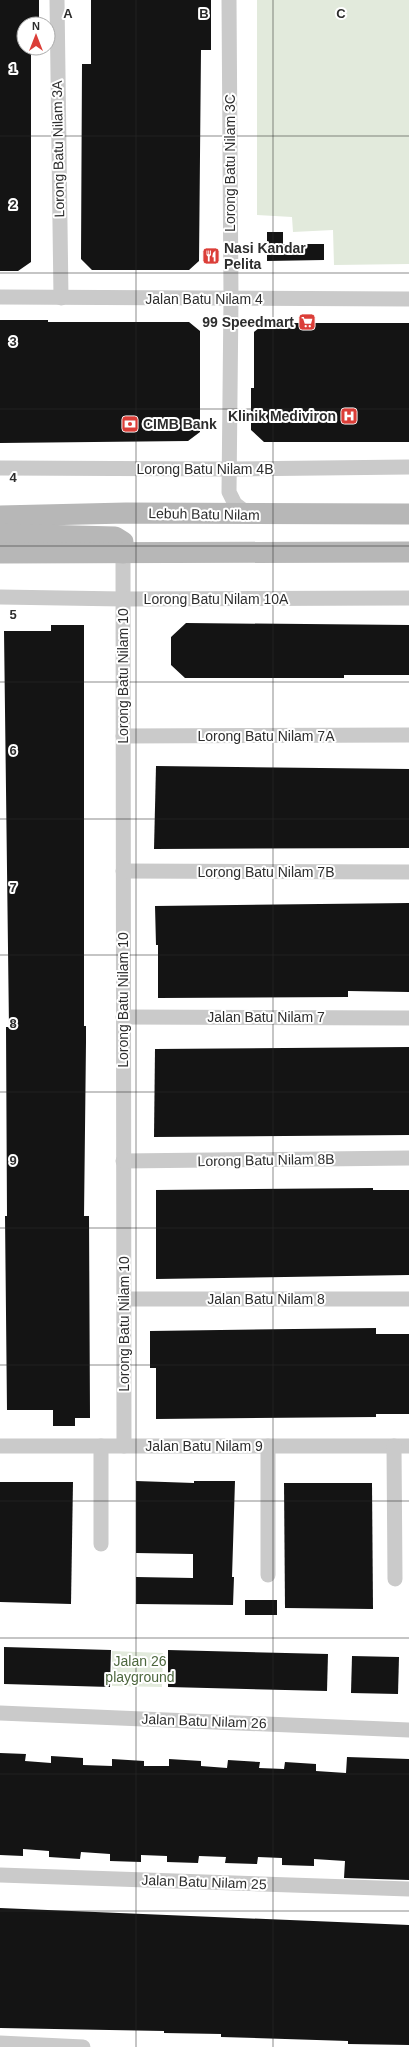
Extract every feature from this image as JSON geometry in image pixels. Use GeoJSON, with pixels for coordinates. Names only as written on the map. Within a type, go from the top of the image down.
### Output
{"type":"FeatureCollection","features":[{"type":"Feature","properties":{"kind":"main road","name":"Lebuh Batu Nilam"},"geometry":{"type":"LineString","coordinates":[[0,516],[126,513],[409,514]]}},
{"type":"Feature","properties":{"kind":"main road"},"geometry":{"type":"LineString","coordinates":[[0,534],[96,535],[115,537],[123,542],[123,553]]}},
{"type":"Feature","properties":{"kind":"main road"},"geometry":{"type":"LineString","coordinates":[[0,553],[409,552]]}},
{"type":"Feature","properties":{"kind":"street","name":"Lorong Batu Nilam 3A"},"geometry":{"type":"LineString","coordinates":[[57,0],[61,298]]}},
{"type":"Feature","properties":{"kind":"street","name":"Lorong Batu Nilam 3C"},"geometry":{"type":"LineString","coordinates":[[230,0],[231,298],[229,492],[235,504],[248,514]]}},
{"type":"Feature","properties":{"kind":"street","name":"Jalan Batu Nilam 4"},"geometry":{"type":"LineString","coordinates":[[0,297],[409,299]]}},
{"type":"Feature","properties":{"kind":"street","name":"Lorong Batu Nilam 4B"},"geometry":{"type":"LineString","coordinates":[[0,468],[229,469],[409,467]]}},
{"type":"Feature","properties":{"kind":"street","name":"Lorong Batu Nilam 10"},"geometry":{"type":"LineString","coordinates":[[123,553],[124,1446]]}},
{"type":"Feature","properties":{"kind":"street","name":"Lorong Batu Nilam 10A"},"geometry":{"type":"LineString","coordinates":[[0,597],[123,599],[409,598]]}},
{"type":"Feature","properties":{"kind":"street","name":"Lorong Batu Nilam 7A"},"geometry":{"type":"LineString","coordinates":[[123,736],[409,736]]}},
{"type":"Feature","properties":{"kind":"street","name":"Lorong Batu Nilam 7B"},"geometry":{"type":"LineString","coordinates":[[124,871],[409,872]]}},
{"type":"Feature","properties":{"kind":"street","name":"Jalan Batu Nilam 7"},"geometry":{"type":"LineString","coordinates":[[124,1017],[409,1018]]}},
{"type":"Feature","properties":{"kind":"street","name":"Lorong Batu Nilam 8B"},"geometry":{"type":"LineString","coordinates":[[124,1161],[409,1158]]}},
{"type":"Feature","properties":{"kind":"street","name":"Jalan Batu Nilam 8"},"geometry":{"type":"LineString","coordinates":[[124,1299],[409,1299]]}},
{"type":"Feature","properties":{"kind":"street","name":"Jalan Batu Nilam 9"},"geometry":{"type":"LineString","coordinates":[[0,1446],[402,1446]]}},
{"type":"Feature","properties":{"kind":"street"},"geometry":{"type":"LineString","coordinates":[[101,1446],[101,1544]]}},
{"type":"Feature","properties":{"kind":"street"},"geometry":{"type":"LineString","coordinates":[[268,1446],[268,1575]]}},
{"type":"Feature","properties":{"kind":"street"},"geometry":{"type":"LineString","coordinates":[[394,1578],[402,1446]]}},
{"type":"Feature","properties":{"kind":"street","name":"Jalan Batu Nilam 26"},"geometry":{"type":"LineString","coordinates":[[0,1713],[409,1730]]}},
{"type":"Feature","properties":{"kind":"street","name":"Jalan Batu Nilam 25"},"geometry":{"type":"LineString","coordinates":[[0,1875],[409,1890]]}},
{"type":"Feature","properties":{"kind":"street"},"geometry":{"type":"LineString","coordinates":[[0,2043],[83,2047]]}},
{"type":"Feature","properties":{"kind":"green space"},"geometry":{"type":"Polygon","coordinates":[[[257,0],[409,0],[409,264],[334,265],[333,230],[293,232],[292,217],[257,215],[257,0]]]}},
{"type":"Feature","properties":{"kind":"green space","name":"Jalan 26 playground"},"geometry":{"type":"Polygon","coordinates":[[[112,1651],[163,1653],[162,1687],[112,1686],[112,1651]]]}},
{"type":"Feature","properties":{"kind":"building"},"geometry":{"type":"Polygon","coordinates":[[[0,0],[39,0],[39,16],[16,16],[16,56],[31,56],[31,262],[18,271],[0,271],[0,0]]]}},
{"type":"Feature","properties":{"kind":"building"},"geometry":{"type":"Polygon","coordinates":[[[91,0],[211,0],[211,50],[201,50],[199,261],[189,270],[92,270],[81,259],[82,64],[91,64],[91,0]]]}},
{"type":"Feature","properties":{"kind":"building"},"geometry":{"type":"Polygon","coordinates":[[[267,232],[283,232],[283,244],[324,244],[324,260],[267,261],[267,232]]]}},
{"type":"Feature","properties":{"kind":"building"},"geometry":{"type":"Polygon","coordinates":[[[0,320],[48,320],[48,322],[189,322],[200,331],[200,432],[188,441],[0,443],[0,320]]]}},
{"type":"Feature","properties":{"kind":"building"},"geometry":{"type":"Polygon","coordinates":[[[265,323],[409,323],[409,442],[264,442],[251,430],[251,388],[254,388],[254,332],[265,323]]]}},
{"type":"Feature","properties":{"kind":"building"},"geometry":{"type":"Polygon","coordinates":[[[186,623],[409,625],[409,675],[344,675],[344,678],[185,678],[171,665],[171,637],[186,623]]]}},
{"type":"Feature","properties":{"kind":"building"},"geometry":{"type":"Polygon","coordinates":[[[51,625],[84,625],[84,1026],[86,1026],[86,1042],[84,1216],[89,1216],[90,1418],[75,1418],[75,1426],[53,1426],[53,1410],[7,1410],[5,1216],[7,1216],[6,1027],[9,1027],[4,631],[51,631],[51,625]]]}},
{"type":"Feature","properties":{"kind":"building"},"geometry":{"type":"Polygon","coordinates":[[[156,766],[409,769],[409,848],[154,849],[156,766]]]}},
{"type":"Feature","properties":{"kind":"building"},"geometry":{"type":"Polygon","coordinates":[[[409,903],[409,992],[348,991],[348,997],[158,998],[158,945],[156,945],[155,906],[409,903]]]}},
{"type":"Feature","properties":{"kind":"building"},"geometry":{"type":"Polygon","coordinates":[[[409,1047],[409,1135],[154,1137],[155,1049],[409,1047]]]}},
{"type":"Feature","properties":{"kind":"building"},"geometry":{"type":"Polygon","coordinates":[[[373,1188],[373,1190],[409,1190],[409,1275],[156,1279],[156,1190],[373,1188]]]}},
{"type":"Feature","properties":{"kind":"building"},"geometry":{"type":"Polygon","coordinates":[[[376,1328],[376,1334],[409,1334],[409,1414],[376,1414],[376,1417],[156,1419],[156,1368],[150,1368],[150,1331],[376,1328]]]}},
{"type":"Feature","properties":{"kind":"building"},"geometry":{"type":"Polygon","coordinates":[[[136,1481],[194,1483],[194,1481],[235,1481],[232,1577],[234,1577],[233,1605],[136,1604],[136,1577],[193,1578],[193,1554],[136,1553],[136,1481]]]}},
{"type":"Feature","properties":{"kind":"building"},"geometry":{"type":"Polygon","coordinates":[[[0,1482],[73,1482],[71,1604],[0,1602],[0,1482]]]}},
{"type":"Feature","properties":{"kind":"building"},"geometry":{"type":"Polygon","coordinates":[[[284,1483],[372,1483],[373,1609],[285,1608],[284,1483]]]}},
{"type":"Feature","properties":{"kind":"building"},"geometry":{"type":"Polygon","coordinates":[[[245,1600],[277,1600],[277,1615],[245,1615],[245,1600]]]}},
{"type":"Feature","properties":{"kind":"building"},"geometry":{"type":"Polygon","coordinates":[[[4,1647],[111,1650],[110,1687],[4,1684],[4,1647]]]}},
{"type":"Feature","properties":{"kind":"building"},"geometry":{"type":"Polygon","coordinates":[[[168,1650],[328,1654],[327,1691],[168,1687],[168,1650]]]}},
{"type":"Feature","properties":{"kind":"building"},"geometry":{"type":"Polygon","coordinates":[[[352,1656],[399,1657],[398,1694],[351,1693],[352,1656]]]}},
{"type":"Feature","properties":{"kind":"building"},"geometry":{"type":"Polygon","coordinates":[[[0,1753],[26,1754],[25,1761],[51,1763],[51,1756],[83,1758],[83,1765],[112,1766],[112,1759],[144,1761],[144,1766],[169,1766],[169,1759],[201,1761],[201,1766],[227,1768],[228,1760],[260,1762],[259,1768],[284,1769],[285,1762],[316,1764],[316,1771],[346,1773],[347,1757],[409,1759],[409,1880],[344,1878],[345,1861],[314,1859],[314,1866],[282,1865],[282,1858],[258,1857],[257,1864],[225,1863],[226,1857],[199,1856],[198,1863],[167,1862],[167,1856],[141,1855],[141,1862],[110,1861],[110,1854],[81,1852],[80,1859],[49,1857],[49,1851],[23,1849],[23,1856],[0,1855],[0,1753]]]}},
{"type":"Feature","properties":{"kind":"building"},"geometry":{"type":"Polygon","coordinates":[[[0,1908],[409,1925],[409,2045],[348,2044],[348,2041],[221,2037],[221,2034],[164,2033],[164,2031],[0,2028],[0,1908]]]}},
{"type":"Feature","properties":{"kind":"place","name":"Nasi Kandar Pelita"},"geometry":{"type":"Point","coordinates":[211,256]}},
{"type":"Feature","properties":{"kind":"place","name":"99 Speedmart"},"geometry":{"type":"Point","coordinates":[307,322]}},
{"type":"Feature","properties":{"kind":"place","name":"Klinik Mediviron"},"geometry":{"type":"Point","coordinates":[349,416]}},
{"type":"Feature","properties":{"kind":"place","name":"CIMB Bank"},"geometry":{"type":"Point","coordinates":[130,424]}}]}
